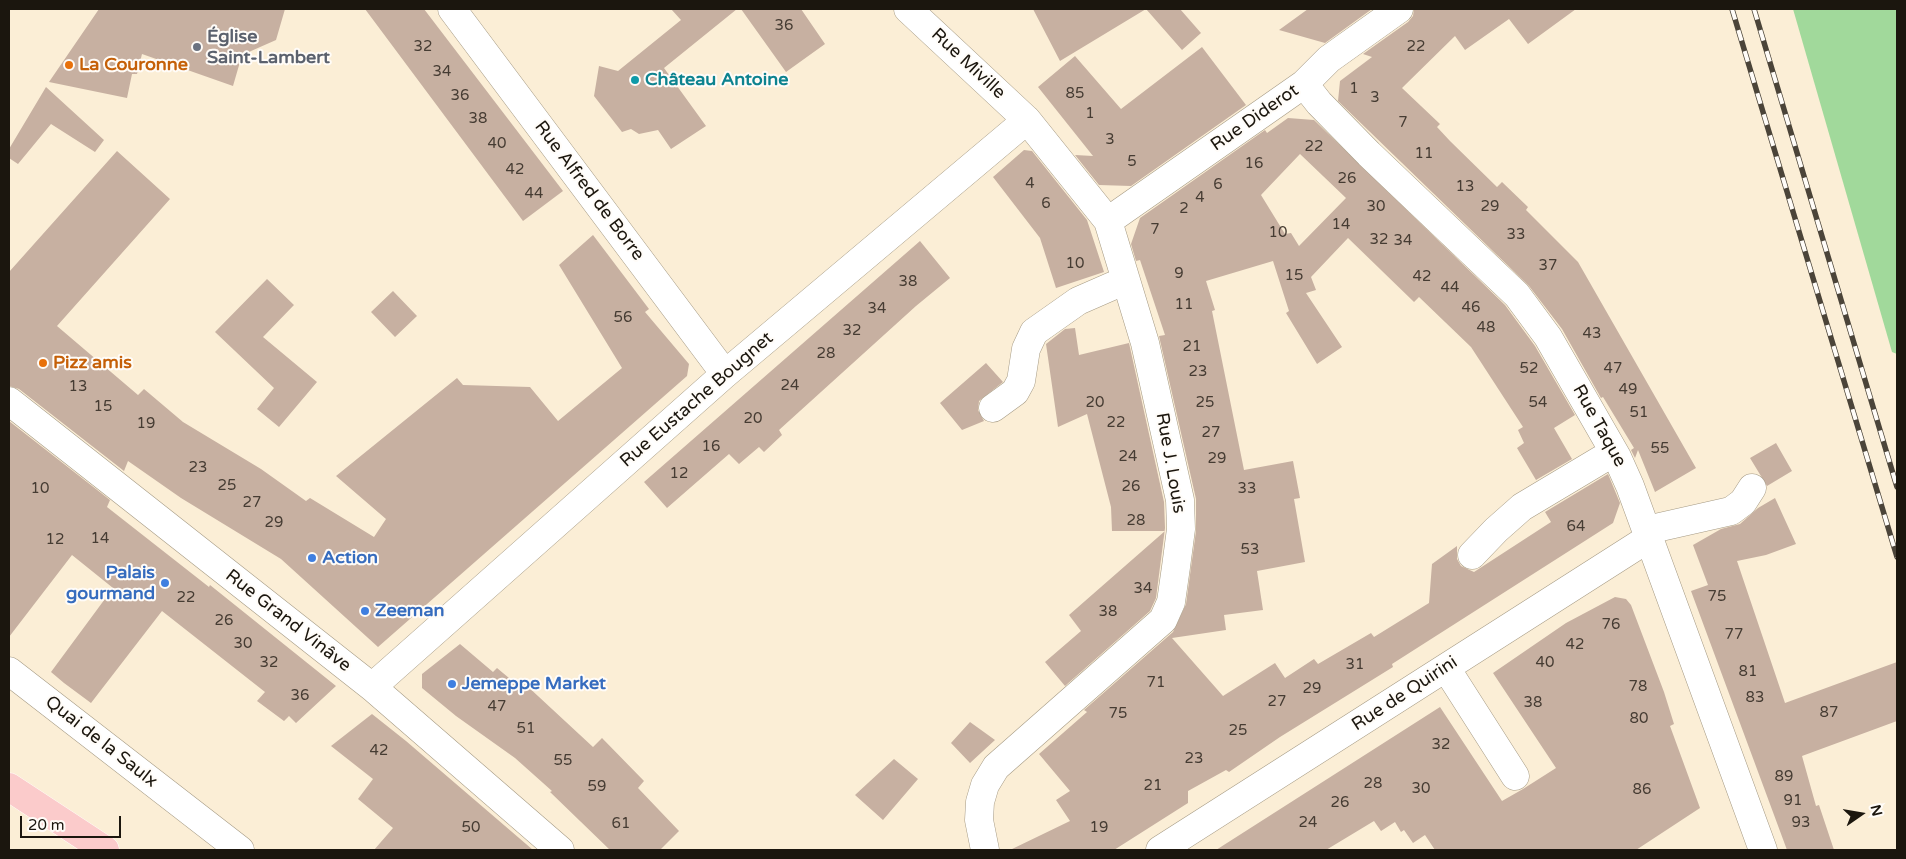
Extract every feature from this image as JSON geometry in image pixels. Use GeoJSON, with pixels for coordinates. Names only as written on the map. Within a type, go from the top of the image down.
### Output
{"type":"FeatureCollection","features":[{"type":"Feature","properties":{"kind":"main road"},"geometry":{"type":"LineString","coordinates":[[9,787],[105,850]]}},
{"type":"Feature","properties":{"kind":"street","name":"Rue Alfred de Borre"},"geometry":{"type":"LineString","coordinates":[[452,9],[725,374]]}},
{"type":"Feature","properties":{"kind":"street","name":"Rue Miville"},"geometry":{"type":"LineString","coordinates":[[908,9],[1027,120]]}},
{"type":"Feature","properties":{"kind":"street","name":"Rue Diderot"},"geometry":{"type":"LineString","coordinates":[[1108,221],[1304,84],[1330,59],[1399,9]]}},
{"type":"Feature","properties":{"kind":"street","name":"Rue Taque"},"geometry":{"type":"LineString","coordinates":[[1304,84],[1339,124],[1531,311],[1548,336],[1614,452],[1633,493],[1763,850]]}},
{"type":"Feature","properties":{"kind":"street","name":"Rue Eustache Bougnet"},"geometry":{"type":"LineString","coordinates":[[372,687],[725,374],[1027,120]]}},
{"type":"Feature","properties":{"kind":"street","name":"Rue J. Louis"},"geometry":{"type":"LineString","coordinates":[[984,850],[979,820],[980,802],[985,785],[996,767],[1150,634],[1163,620],[1171,602],[1181,529],[1180,500],[1145,343],[1108,221],[1027,120]]}},
{"type":"Feature","properties":{"kind":"street"},"geometry":{"type":"LineString","coordinates":[[993,408],[1015,392],[1021,381],[1026,349],[1034,332],[1078,301],[1126,280]]}},
{"type":"Feature","properties":{"kind":"street","name":"Rue Grand Vinâve"},"geometry":{"type":"LineString","coordinates":[[9,401],[372,687],[560,850]]}},
{"type":"Feature","properties":{"kind":"street"},"geometry":{"type":"LineString","coordinates":[[1472,555],[1522,507],[1614,452]]}},
{"type":"Feature","properties":{"kind":"street","name":"Rue de Quirini"},"geometry":{"type":"LineString","coordinates":[[1160,850],[1446,668],[1648,534],[1731,511],[1743,502],[1752,488]]}},
{"type":"Feature","properties":{"kind":"street"},"geometry":{"type":"LineString","coordinates":[[1446,668],[1515,776]]}},
{"type":"Feature","properties":{"kind":"street","name":"Quai de la Saulx"},"geometry":{"type":"LineString","coordinates":[[9,671],[240,850]]}},
{"type":"Feature","properties":{"kind":"green space"},"geometry":{"type":"Polygon","coordinates":[[[1793,9],[1897,9],[1897,354],[1892,352],[1793,9]]]}},
{"type":"Feature","properties":{"kind":"building","name":"Église Saint-Lambert"},"geometry":{"type":"Polygon","coordinates":[[[99,9],[285,9],[276,40],[242,55],[233,86],[142,54],[137,74],[132,74],[127,98],[49,82],[99,9]]]}},
{"type":"Feature","properties":{"kind":"building"},"geometry":{"type":"Polygon","coordinates":[[[365,9],[424,9],[563,191],[523,221],[365,9]]]}},
{"type":"Feature","properties":{"kind":"building","name":"Château Antoine"},"geometry":{"type":"Polygon","coordinates":[[[671,9],[737,9],[664,68],[706,126],[671,149],[658,130],[639,134],[631,129],[622,132],[594,96],[599,66],[618,71],[681,20],[671,9]]]}},
{"type":"Feature","properties":{"kind":"building","name":"Château Antoine"},"geometry":{"type":"Polygon","coordinates":[[[741,9],[801,9],[825,44],[786,72],[741,9]]]}},
{"type":"Feature","properties":{"kind":"building"},"geometry":{"type":"Polygon","coordinates":[[[1033,9],[1146,9],[1060,61],[1033,9]]]}},
{"type":"Feature","properties":{"kind":"building"},"geometry":{"type":"Polygon","coordinates":[[[1146,9],[1180,9],[1201,33],[1182,50],[1146,9]]]}},
{"type":"Feature","properties":{"kind":"building"},"geometry":{"type":"Polygon","coordinates":[[[1308,9],[1372,9],[1325,43],[1279,30],[1308,9]]]}},
{"type":"Feature","properties":{"kind":"building"},"geometry":{"type":"Polygon","coordinates":[[[1414,9],[1576,9],[1528,44],[1509,19],[1465,50],[1455,36],[1402,88],[1440,124],[1437,127],[1497,187],[1502,182],[1528,207],[1526,210],[1578,262],[1696,468],[1655,492],[1638,450],[1635,458],[1631,450],[1634,448],[1603,397],[1601,398],[1562,329],[1529,286],[1338,101],[1340,81],[1372,57],[1363,54],[1408,22],[1413,16],[1414,9]]]}},
{"type":"Feature","properties":{"kind":"building"},"geometry":{"type":"Polygon","coordinates":[[[1202,47],[1246,105],[1131,186],[1099,185],[1075,155],[1093,156],[1038,87],[1075,56],[1121,109],[1202,47]]]}},
{"type":"Feature","properties":{"kind":"building"},"geometry":{"type":"Polygon","coordinates":[[[46,87],[104,140],[95,152],[51,124],[18,164],[9,158],[9,149],[46,87]]]}},
{"type":"Feature","properties":{"kind":"building"},"geometry":{"type":"Polygon","coordinates":[[[1288,118],[1314,120],[1505,305],[1535,346],[1575,415],[1554,428],[1572,459],[1536,480],[1517,448],[1524,443],[1518,430],[1523,427],[1471,347],[1419,297],[1414,302],[1348,238],[1311,277],[1316,290],[1306,293],[1342,347],[1317,364],[1286,313],[1289,311],[1273,261],[1206,281],[1215,310],[1212,311],[1244,470],[1293,461],[1300,498],[1294,499],[1305,562],[1257,571],[1263,610],[1224,615],[1226,630],[1172,638],[1223,696],[1275,663],[1285,678],[1314,659],[1318,664],[1371,633],[1374,637],[1429,603],[1432,564],[1457,546],[1457,559],[1461,566],[1474,572],[1551,522],[1545,512],[1608,474],[1620,503],[1613,523],[1392,664],[1393,667],[1280,737],[1229,772],[1226,770],[1188,791],[1188,803],[1114,850],[1010,850],[1070,821],[1056,800],[1070,791],[1039,754],[1087,712],[1084,710],[1173,632],[1186,604],[1196,531],[1196,499],[1159,336],[1165,335],[1140,260],[1136,261],[1131,244],[1140,218],[1265,130],[1267,133],[1288,118]],[[1300,154],[1261,195],[1285,234],[1291,233],[1299,246],[1346,198],[1300,154]]]}},
{"type":"Feature","properties":{"kind":"building"},"geometry":{"type":"Polygon","coordinates":[[[1024,150],[1032,151],[1087,220],[1104,272],[1056,288],[1040,238],[993,177],[1024,150]]]}},
{"type":"Feature","properties":{"kind":"building"},"geometry":{"type":"Polygon","coordinates":[[[117,151],[170,199],[57,326],[138,395],[144,389],[183,422],[261,469],[306,501],[310,498],[374,537],[386,519],[336,476],[457,378],[463,385],[530,387],[558,421],[622,368],[559,265],[593,235],[649,309],[645,312],[689,364],[687,376],[378,647],[281,559],[181,498],[128,461],[124,471],[19,389],[9,386],[9,272],[117,151]]]}},
{"type":"Feature","properties":{"kind":"building"},"geometry":{"type":"Polygon","coordinates":[[[920,241],[950,278],[916,306],[779,430],[782,435],[764,452],[759,447],[739,464],[729,454],[667,508],[644,482],[920,241]]]}},
{"type":"Feature","properties":{"kind":"building"},"geometry":{"type":"Polygon","coordinates":[[[267,279],[294,305],[263,337],[317,382],[279,427],[257,409],[274,388],[215,332],[267,279]]]}},
{"type":"Feature","properties":{"kind":"building"},"geometry":{"type":"Polygon","coordinates":[[[393,291],[417,316],[395,337],[371,312],[393,291]]]}},
{"type":"Feature","properties":{"kind":"building"},"geometry":{"type":"Polygon","coordinates":[[[1075,328],[1079,355],[1129,343],[1164,502],[1165,531],[1112,531],[1111,507],[1087,414],[1058,427],[1046,344],[1065,329],[1075,328]]]}},
{"type":"Feature","properties":{"kind":"building"},"geometry":{"type":"Polygon","coordinates":[[[986,363],[1003,382],[979,401],[978,410],[984,421],[962,430],[940,403],[986,363]]]}},
{"type":"Feature","properties":{"kind":"building"},"geometry":{"type":"Polygon","coordinates":[[[9,421],[110,500],[107,507],[209,587],[210,585],[336,686],[296,723],[289,716],[284,721],[257,701],[265,692],[162,611],[91,703],[64,683],[51,672],[113,588],[72,555],[9,637],[9,421]]]}},
{"type":"Feature","properties":{"kind":"building"},"geometry":{"type":"Polygon","coordinates":[[[1776,443],[1792,471],[1767,486],[1750,458],[1776,443]]]}},
{"type":"Feature","properties":{"kind":"building"},"geometry":{"type":"Polygon","coordinates":[[[1775,498],[1796,544],[1766,555],[1737,561],[1785,703],[1897,662],[1897,721],[1802,756],[1816,806],[1819,805],[1834,850],[1787,850],[1691,591],[1708,585],[1693,545],[1721,529],[1740,524],[1758,508],[1775,498]]]}},
{"type":"Feature","properties":{"kind":"building"},"geometry":{"type":"Polygon","coordinates":[[[1165,531],[1156,598],[1150,611],[1065,686],[1045,662],[1081,631],[1069,615],[1165,531]]]}},
{"type":"Feature","properties":{"kind":"building"},"geometry":{"type":"Polygon","coordinates":[[[1615,597],[1626,599],[1631,605],[1664,692],[1674,724],[1670,726],[1700,808],[1636,850],[1435,850],[1425,835],[1413,843],[1404,830],[1401,832],[1395,822],[1381,831],[1374,821],[1326,850],[1216,850],[1440,707],[1502,801],[1523,789],[1556,768],[1493,673],[1566,623],[1615,597]]]}},
{"type":"Feature","properties":{"kind":"building"},"geometry":{"type":"Polygon","coordinates":[[[460,644],[493,672],[497,668],[521,688],[525,684],[593,747],[602,738],[644,781],[638,788],[679,831],[660,850],[610,850],[550,792],[552,791],[515,758],[456,716],[422,688],[422,674],[460,644]]]}},
{"type":"Feature","properties":{"kind":"building"},"geometry":{"type":"Polygon","coordinates":[[[372,714],[533,850],[374,850],[393,828],[358,799],[373,779],[331,746],[372,714]]]}},
{"type":"Feature","properties":{"kind":"building"},"geometry":{"type":"Polygon","coordinates":[[[970,722],[995,740],[970,763],[951,743],[970,722]]]}},
{"type":"Feature","properties":{"kind":"building"},"geometry":{"type":"Polygon","coordinates":[[[894,759],[918,779],[883,820],[855,795],[894,759]]]}},
{"type":"Feature","properties":{"kind":"railway"},"geometry":{"type":"LineString","coordinates":[[1732,9],[1897,557]]}},
{"type":"Feature","properties":{"kind":"railway"},"geometry":{"type":"LineString","coordinates":[[1754,9],[1897,487]]}},
{"type":"Feature","properties":{"kind":"place","name":"Église Saint-Lambert"},"geometry":{"type":"Point","coordinates":[197,47]}},
{"type":"Feature","properties":{"kind":"place","name":"La Couronne"},"geometry":{"type":"Point","coordinates":[69,65]}},
{"type":"Feature","properties":{"kind":"place","name":"Château Antoine"},"geometry":{"type":"Point","coordinates":[635,80]}},
{"type":"Feature","properties":{"kind":"place","name":"Pizz amis"},"geometry":{"type":"Point","coordinates":[43,363]}},
{"type":"Feature","properties":{"kind":"place","name":"Action"},"geometry":{"type":"Point","coordinates":[312,558]}},
{"type":"Feature","properties":{"kind":"place","name":"Palais gourmand"},"geometry":{"type":"Point","coordinates":[165,583]}},
{"type":"Feature","properties":{"kind":"place","name":"Zeeman"},"geometry":{"type":"Point","coordinates":[365,611]}},
{"type":"Feature","properties":{"kind":"place","name":"Jemeppe Market"},"geometry":{"type":"Point","coordinates":[452,684]}}]}
